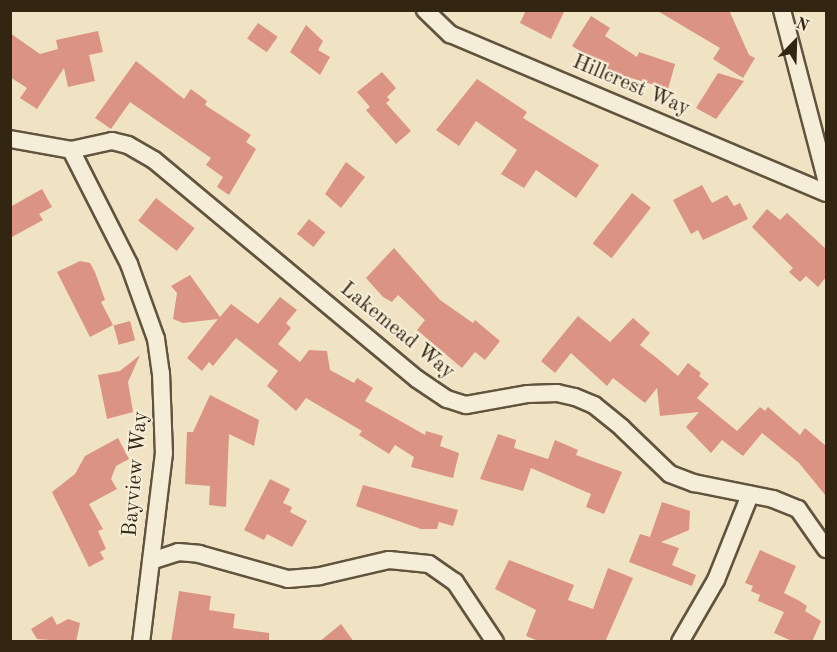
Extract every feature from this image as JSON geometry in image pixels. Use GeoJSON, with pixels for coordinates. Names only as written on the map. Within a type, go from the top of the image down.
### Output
{"type":"FeatureCollection","features":[{"type":"Feature","properties":{"kind":"street","name":"Hillcrest Way"},"geometry":{"type":"LineString","coordinates":[[425,10],[450,34],[826,193]]}},
{"type":"Feature","properties":{"kind":"street"},"geometry":{"type":"LineString","coordinates":[[782,10],[826,179]]}},
{"type":"Feature","properties":{"kind":"street","name":"Lakemead Way"},"geometry":{"type":"LineString","coordinates":[[10,139],[70,150],[112,141],[128,145],[154,160],[408,372],[447,399],[466,405],[495,403],[528,394],[557,393],[575,397],[594,405],[670,474],[798,509],[826,549]]}},
{"type":"Feature","properties":{"kind":"street","name":"Bayview Way"},"geometry":{"type":"LineString","coordinates":[[70,150],[129,264],[156,339],[165,409],[141,642]]}},
{"type":"Feature","properties":{"kind":"street"},"geometry":{"type":"LineString","coordinates":[[680,642],[716,580],[750,495]]}},
{"type":"Feature","properties":{"kind":"street"},"geometry":{"type":"LineString","coordinates":[[151,561],[178,552],[199,554],[288,579],[320,576],[389,560],[429,564],[455,582],[495,642]]}},
{"type":"Feature","properties":{"kind":"building"},"geometry":{"type":"Polygon","coordinates":[[[526,10],[565,10],[551,39],[520,23],[526,10]]]}},
{"type":"Feature","properties":{"kind":"building"},"geometry":{"type":"Polygon","coordinates":[[[656,10],[729,10],[749,55],[755,58],[743,78],[713,59],[720,48],[656,10]]]}},
{"type":"Feature","properties":{"kind":"building"},"geometry":{"type":"Polygon","coordinates":[[[591,16],[610,28],[605,36],[637,57],[639,52],[675,64],[668,89],[614,73],[572,46],[591,16]]]}},
{"type":"Feature","properties":{"kind":"building"},"geometry":{"type":"Polygon","coordinates":[[[258,23],[278,37],[267,52],[247,39],[258,23]]]}},
{"type":"Feature","properties":{"kind":"building"},"geometry":{"type":"Polygon","coordinates":[[[306,25],[323,41],[318,50],[330,57],[320,75],[290,52],[306,25]]]}},
{"type":"Feature","properties":{"kind":"building"},"geometry":{"type":"Polygon","coordinates":[[[98,31],[103,52],[89,55],[95,81],[68,87],[64,68],[37,109],[20,98],[27,88],[10,77],[10,33],[40,54],[58,49],[56,40],[98,31]]]}},
{"type":"Feature","properties":{"kind":"building"},"geometry":{"type":"Polygon","coordinates":[[[136,61],[184,99],[191,89],[207,101],[205,105],[251,135],[246,142],[256,149],[229,195],[217,187],[223,177],[206,165],[211,158],[130,102],[111,129],[95,118],[136,61]]]}},
{"type":"Feature","properties":{"kind":"building"},"geometry":{"type":"Polygon","coordinates":[[[382,72],[396,88],[387,97],[390,100],[386,103],[411,131],[396,144],[366,110],[370,107],[357,92],[382,72]]]}},
{"type":"Feature","properties":{"kind":"building"},"geometry":{"type":"Polygon","coordinates":[[[718,73],[744,81],[716,119],[696,108],[718,73]]]}},
{"type":"Feature","properties":{"kind":"building"},"geometry":{"type":"Polygon","coordinates":[[[477,79],[527,112],[523,118],[599,165],[576,198],[536,170],[524,188],[501,174],[517,150],[476,121],[459,146],[436,130],[477,79]]]}},
{"type":"Feature","properties":{"kind":"building"},"geometry":{"type":"Polygon","coordinates":[[[346,162],[365,177],[341,208],[325,194],[346,162]]]}},
{"type":"Feature","properties":{"kind":"building"},"geometry":{"type":"Polygon","coordinates":[[[702,185],[712,203],[727,195],[734,206],[740,203],[748,219],[703,240],[698,230],[691,234],[673,200],[702,185]]]}},
{"type":"Feature","properties":{"kind":"building"},"geometry":{"type":"Polygon","coordinates":[[[42,189],[52,207],[39,214],[43,220],[10,238],[10,207],[42,189]]]}},
{"type":"Feature","properties":{"kind":"building"},"geometry":{"type":"Polygon","coordinates":[[[632,193],[651,208],[612,258],[593,243],[632,193]]]}},
{"type":"Feature","properties":{"kind":"building"},"geometry":{"type":"Polygon","coordinates":[[[156,198],[195,228],[177,251],[138,221],[156,198]]]}},
{"type":"Feature","properties":{"kind":"building"},"geometry":{"type":"Polygon","coordinates":[[[767,209],[780,220],[787,213],[826,249],[826,277],[818,287],[806,276],[800,282],[789,272],[793,268],[752,227],[767,209]]]}},
{"type":"Feature","properties":{"kind":"building"},"geometry":{"type":"Polygon","coordinates":[[[309,219],[325,232],[313,247],[297,234],[309,219]]]}},
{"type":"Feature","properties":{"kind":"building"},"geometry":{"type":"Polygon","coordinates":[[[394,248],[440,300],[473,323],[475,320],[500,341],[485,360],[475,352],[462,368],[417,330],[425,320],[398,295],[392,302],[383,297],[366,278],[394,248]]]}},
{"type":"Feature","properties":{"kind":"building"},"geometry":{"type":"Polygon","coordinates":[[[80,261],[90,263],[95,272],[105,300],[101,302],[113,325],[90,337],[57,272],[80,261]]]}},
{"type":"Feature","properties":{"kind":"building"},"geometry":{"type":"Polygon","coordinates":[[[190,275],[220,317],[231,304],[258,324],[280,297],[297,310],[286,323],[291,328],[278,344],[300,362],[309,350],[327,351],[330,370],[354,383],[357,378],[373,388],[365,401],[425,435],[426,431],[443,436],[440,446],[459,453],[453,478],[411,467],[414,457],[395,445],[389,454],[359,435],[362,431],[306,398],[296,411],[267,386],[278,371],[236,338],[213,366],[209,362],[202,371],[187,358],[218,319],[183,323],[173,319],[177,293],[171,286],[190,275]]]}},
{"type":"Feature","properties":{"kind":"building"},"geometry":{"type":"Polygon","coordinates":[[[578,316],[610,342],[633,318],[650,333],[640,345],[678,376],[688,363],[701,373],[699,376],[709,384],[697,398],[737,431],[760,407],[765,411],[768,407],[800,435],[805,428],[826,446],[826,496],[799,463],[762,433],[743,456],[722,440],[711,453],[686,427],[699,412],[660,416],[657,388],[645,403],[613,378],[607,386],[571,353],[555,373],[541,361],[578,316]]]}},
{"type":"Feature","properties":{"kind":"building"},"geometry":{"type":"Polygon","coordinates":[[[130,321],[135,340],[119,345],[114,325],[130,321]]]}},
{"type":"Feature","properties":{"kind":"building"},"geometry":{"type":"Polygon","coordinates":[[[140,355],[128,382],[133,412],[107,419],[98,375],[120,371],[140,355]]]}},
{"type":"Feature","properties":{"kind":"building"},"geometry":{"type":"Polygon","coordinates":[[[210,395],[259,420],[254,446],[229,434],[226,507],[209,505],[210,486],[185,484],[187,432],[193,432],[210,395]]]}},
{"type":"Feature","properties":{"kind":"building"},"geometry":{"type":"Polygon","coordinates":[[[498,434],[516,440],[514,448],[548,459],[555,440],[578,450],[576,455],[622,472],[604,514],[586,507],[591,494],[531,468],[523,491],[480,479],[498,434]]]}},
{"type":"Feature","properties":{"kind":"building"},"geometry":{"type":"Polygon","coordinates":[[[118,438],[129,459],[116,466],[111,479],[117,489],[89,504],[103,529],[98,531],[106,549],[100,552],[104,559],[89,567],[52,492],[75,474],[85,456],[118,438]]]}},
{"type":"Feature","properties":{"kind":"building"},"geometry":{"type":"Polygon","coordinates":[[[270,479],[290,489],[283,503],[292,507],[290,512],[307,521],[292,547],[267,534],[264,540],[244,530],[270,479]]]}},
{"type":"Feature","properties":{"kind":"building"},"geometry":{"type":"Polygon","coordinates":[[[363,485],[458,510],[453,526],[439,522],[437,529],[421,529],[356,506],[363,485]]]}},
{"type":"Feature","properties":{"kind":"building"},"geometry":{"type":"Polygon","coordinates":[[[662,502],[690,511],[689,530],[661,542],[679,548],[672,565],[696,575],[692,586],[629,562],[640,534],[650,537],[662,502]]]}},
{"type":"Feature","properties":{"kind":"building"},"geometry":{"type":"Polygon","coordinates":[[[760,550],[796,566],[784,593],[807,606],[805,611],[821,621],[812,642],[794,642],[774,633],[784,612],[758,601],[760,595],[751,591],[753,586],[745,583],[760,550]]]}},
{"type":"Feature","properties":{"kind":"building"},"geometry":{"type":"Polygon","coordinates":[[[509,560],[574,585],[568,600],[593,609],[608,568],[633,578],[605,642],[541,642],[526,636],[536,610],[495,589],[509,560]]]}},
{"type":"Feature","properties":{"kind":"building"},"geometry":{"type":"Polygon","coordinates":[[[179,591],[211,596],[209,610],[235,614],[233,628],[269,633],[269,642],[171,642],[179,591]]]}},
{"type":"Feature","properties":{"kind":"building"},"geometry":{"type":"Polygon","coordinates":[[[52,616],[57,625],[68,619],[80,623],[76,642],[37,639],[31,629],[52,616]]]}},
{"type":"Feature","properties":{"kind":"building"},"geometry":{"type":"Polygon","coordinates":[[[341,624],[354,642],[319,642],[341,624]]]}}]}
